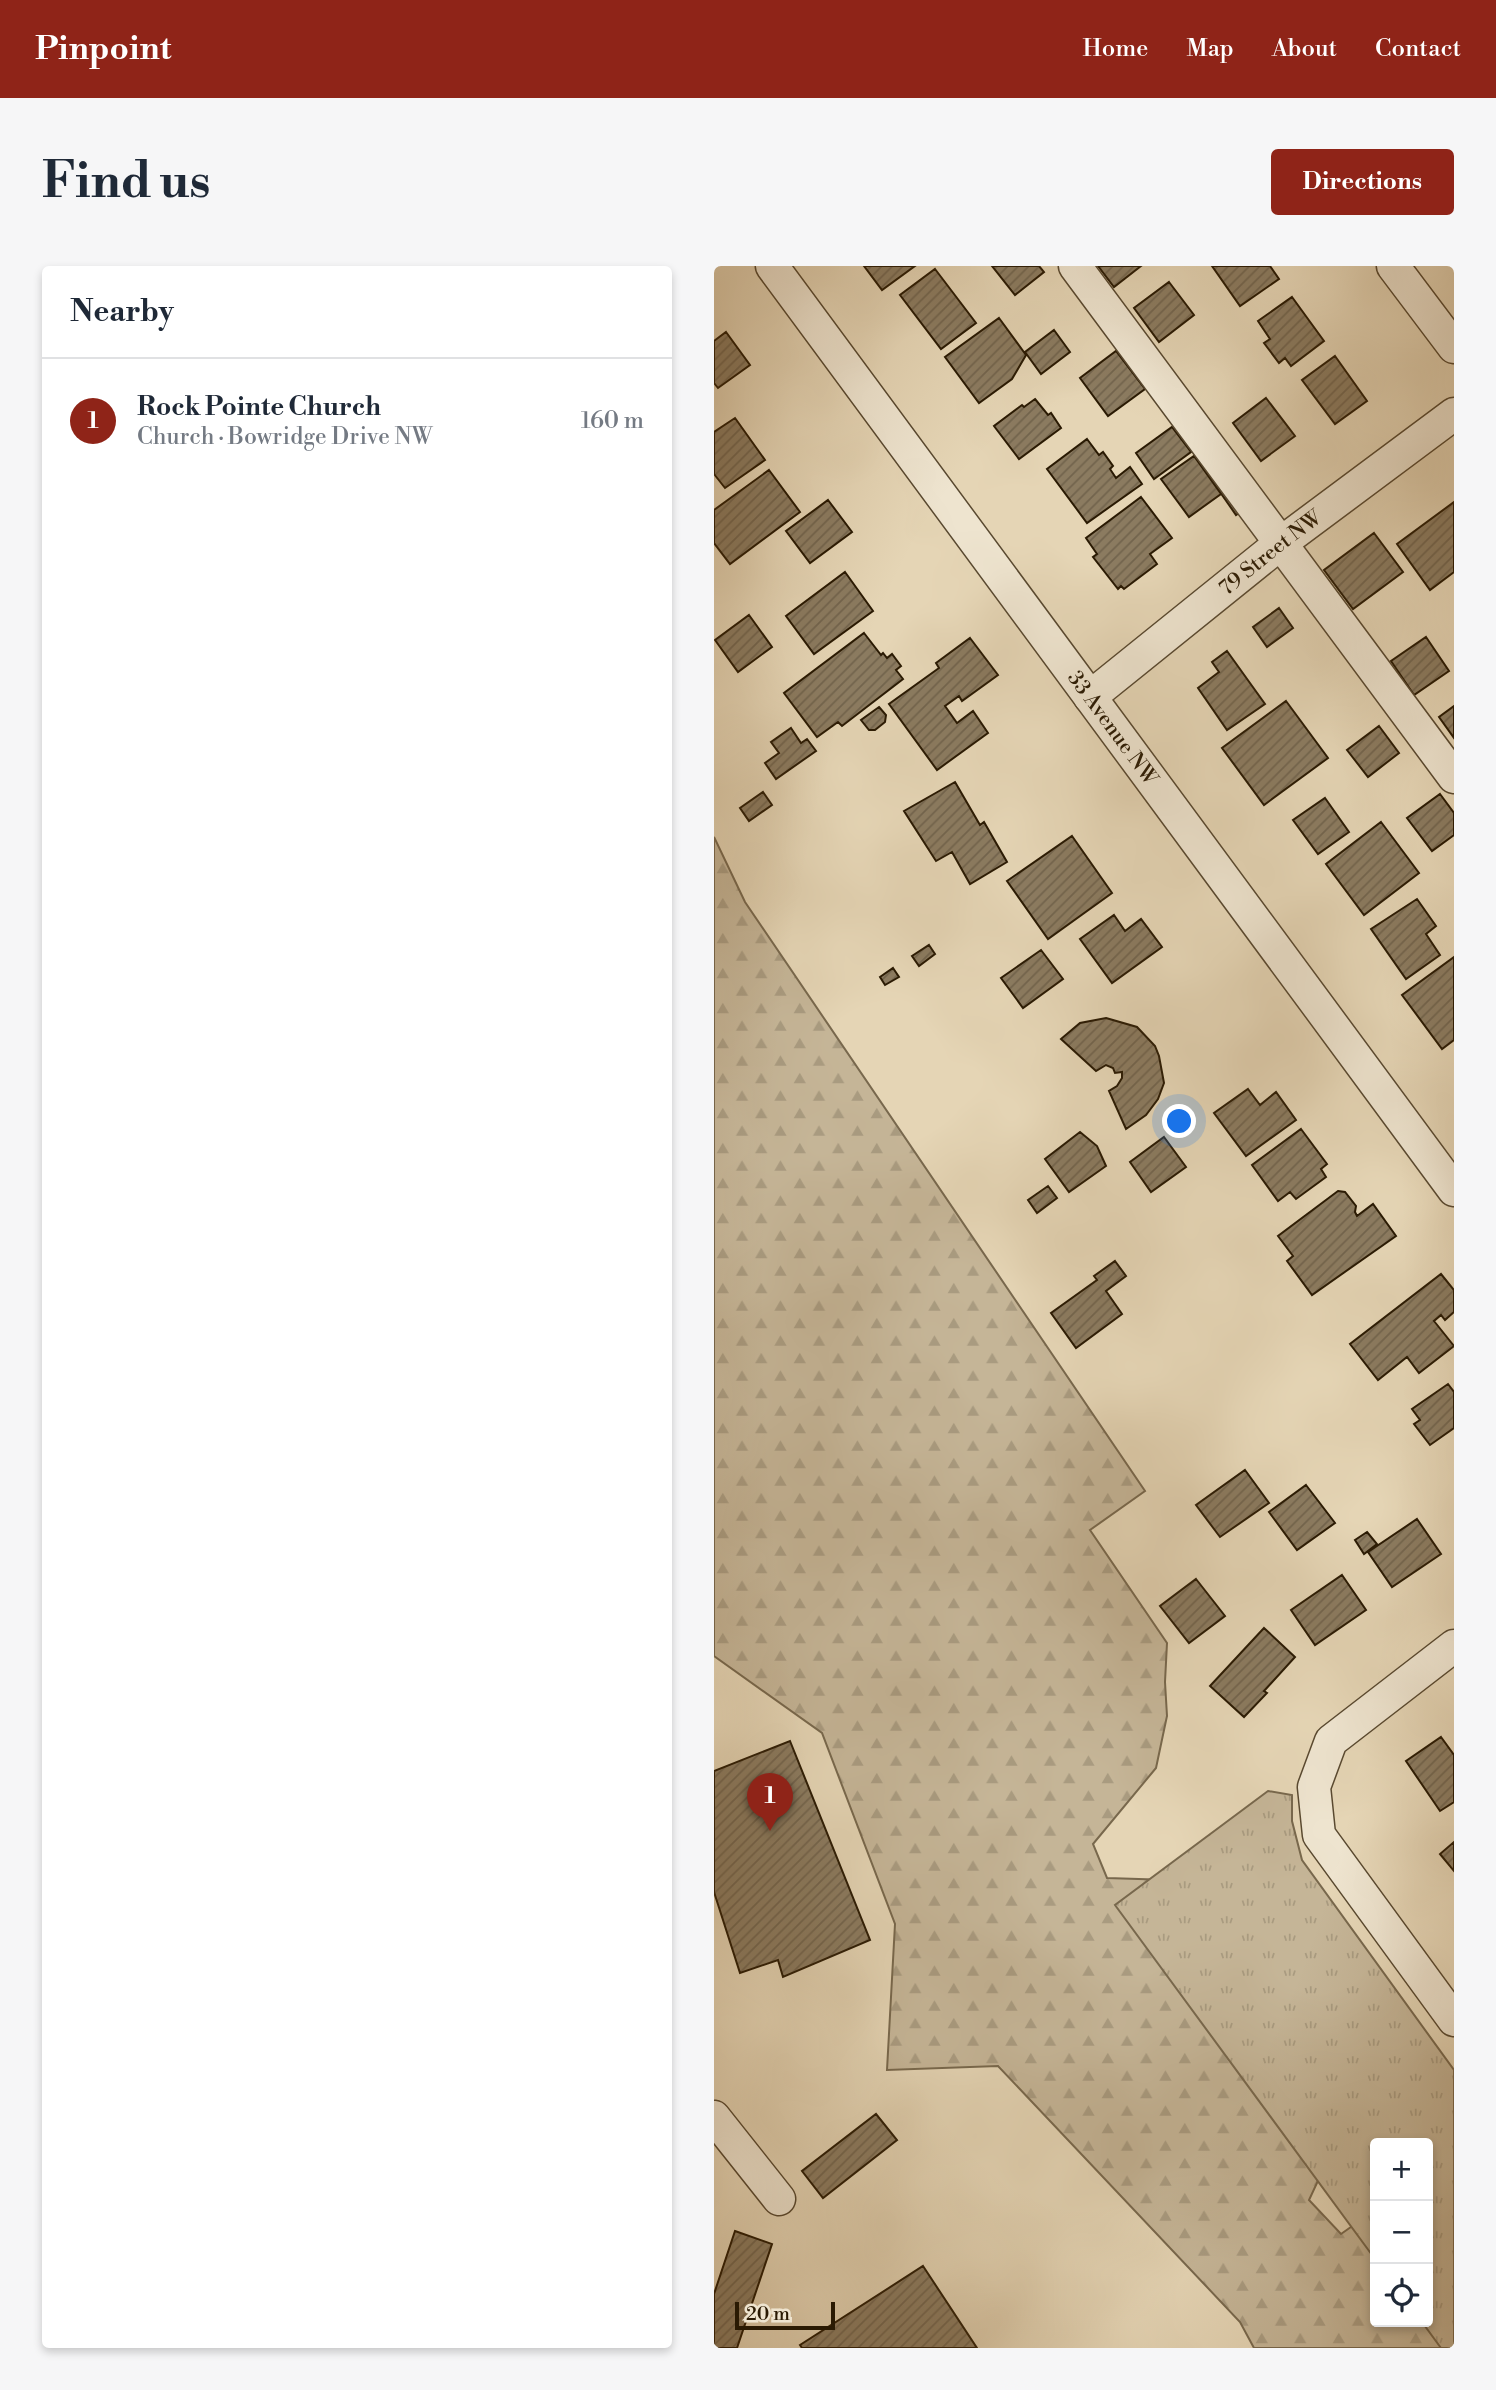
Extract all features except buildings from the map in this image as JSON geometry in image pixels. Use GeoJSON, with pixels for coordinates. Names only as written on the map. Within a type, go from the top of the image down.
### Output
{"type":"FeatureCollection","features":[{"type":"Feature","properties":{"kind":"street","name":"33 Avenue NW"},"geometry":{"type":"LineString","coordinates":[[772,266],[1454,1190]]}},
{"type":"Feature","properties":{"kind":"street"},"geometry":{"type":"LineString","coordinates":[[1074,266],[1454,777]]}},
{"type":"Feature","properties":{"kind":"street"},"geometry":{"type":"LineString","coordinates":[[1393,266],[1454,347]]}},
{"type":"Feature","properties":{"kind":"street","name":"79 Street NW"},"geometry":{"type":"LineString","coordinates":[[1090,697],[1281,543],[1454,414]]}},
{"type":"Feature","properties":{"kind":"street"},"geometry":{"type":"LineString","coordinates":[[1454,1646],[1331,1741],[1314,1787],[1320,1835],[1454,2020]]}},
{"type":"Feature","properties":{"kind":"street"},"geometry":{"type":"LineString","coordinates":[[714,2117],[779,2199]]}},
{"type":"Feature","properties":{"kind":"green space"},"geometry":{"type":"Polygon","coordinates":[[[714,837],[745,902],[1145,1491],[1090,1530],[1167,1643],[1167,1716],[1156,1768],[1093,1844],[1107,1878],[1202,1881],[1343,2127],[1309,2200],[1341,2234],[1370,2214],[1370,2327],[1433,2327],[1454,2348],[1254,2348],[1240,2322],[998,2066],[887,2070],[895,1924],[822,1733],[714,1656],[714,837]]]}},
{"type":"Feature","properties":{"kind":"green space"},"geometry":{"type":"Polygon","coordinates":[[[1268,1791],[1292,1795],[1292,1821],[1302,1860],[1454,2070],[1454,2348],[1441,2348],[1426,2327],[1433,2327],[1433,2138],[1370,2138],[1370,2252],[1115,1905],[1268,1791]]]}},
{"type":"Feature","properties":{"kind":"place","name":"Rock Pointe Church"},"geometry":{"type":"Point","coordinates":[770,1831]}}]}
